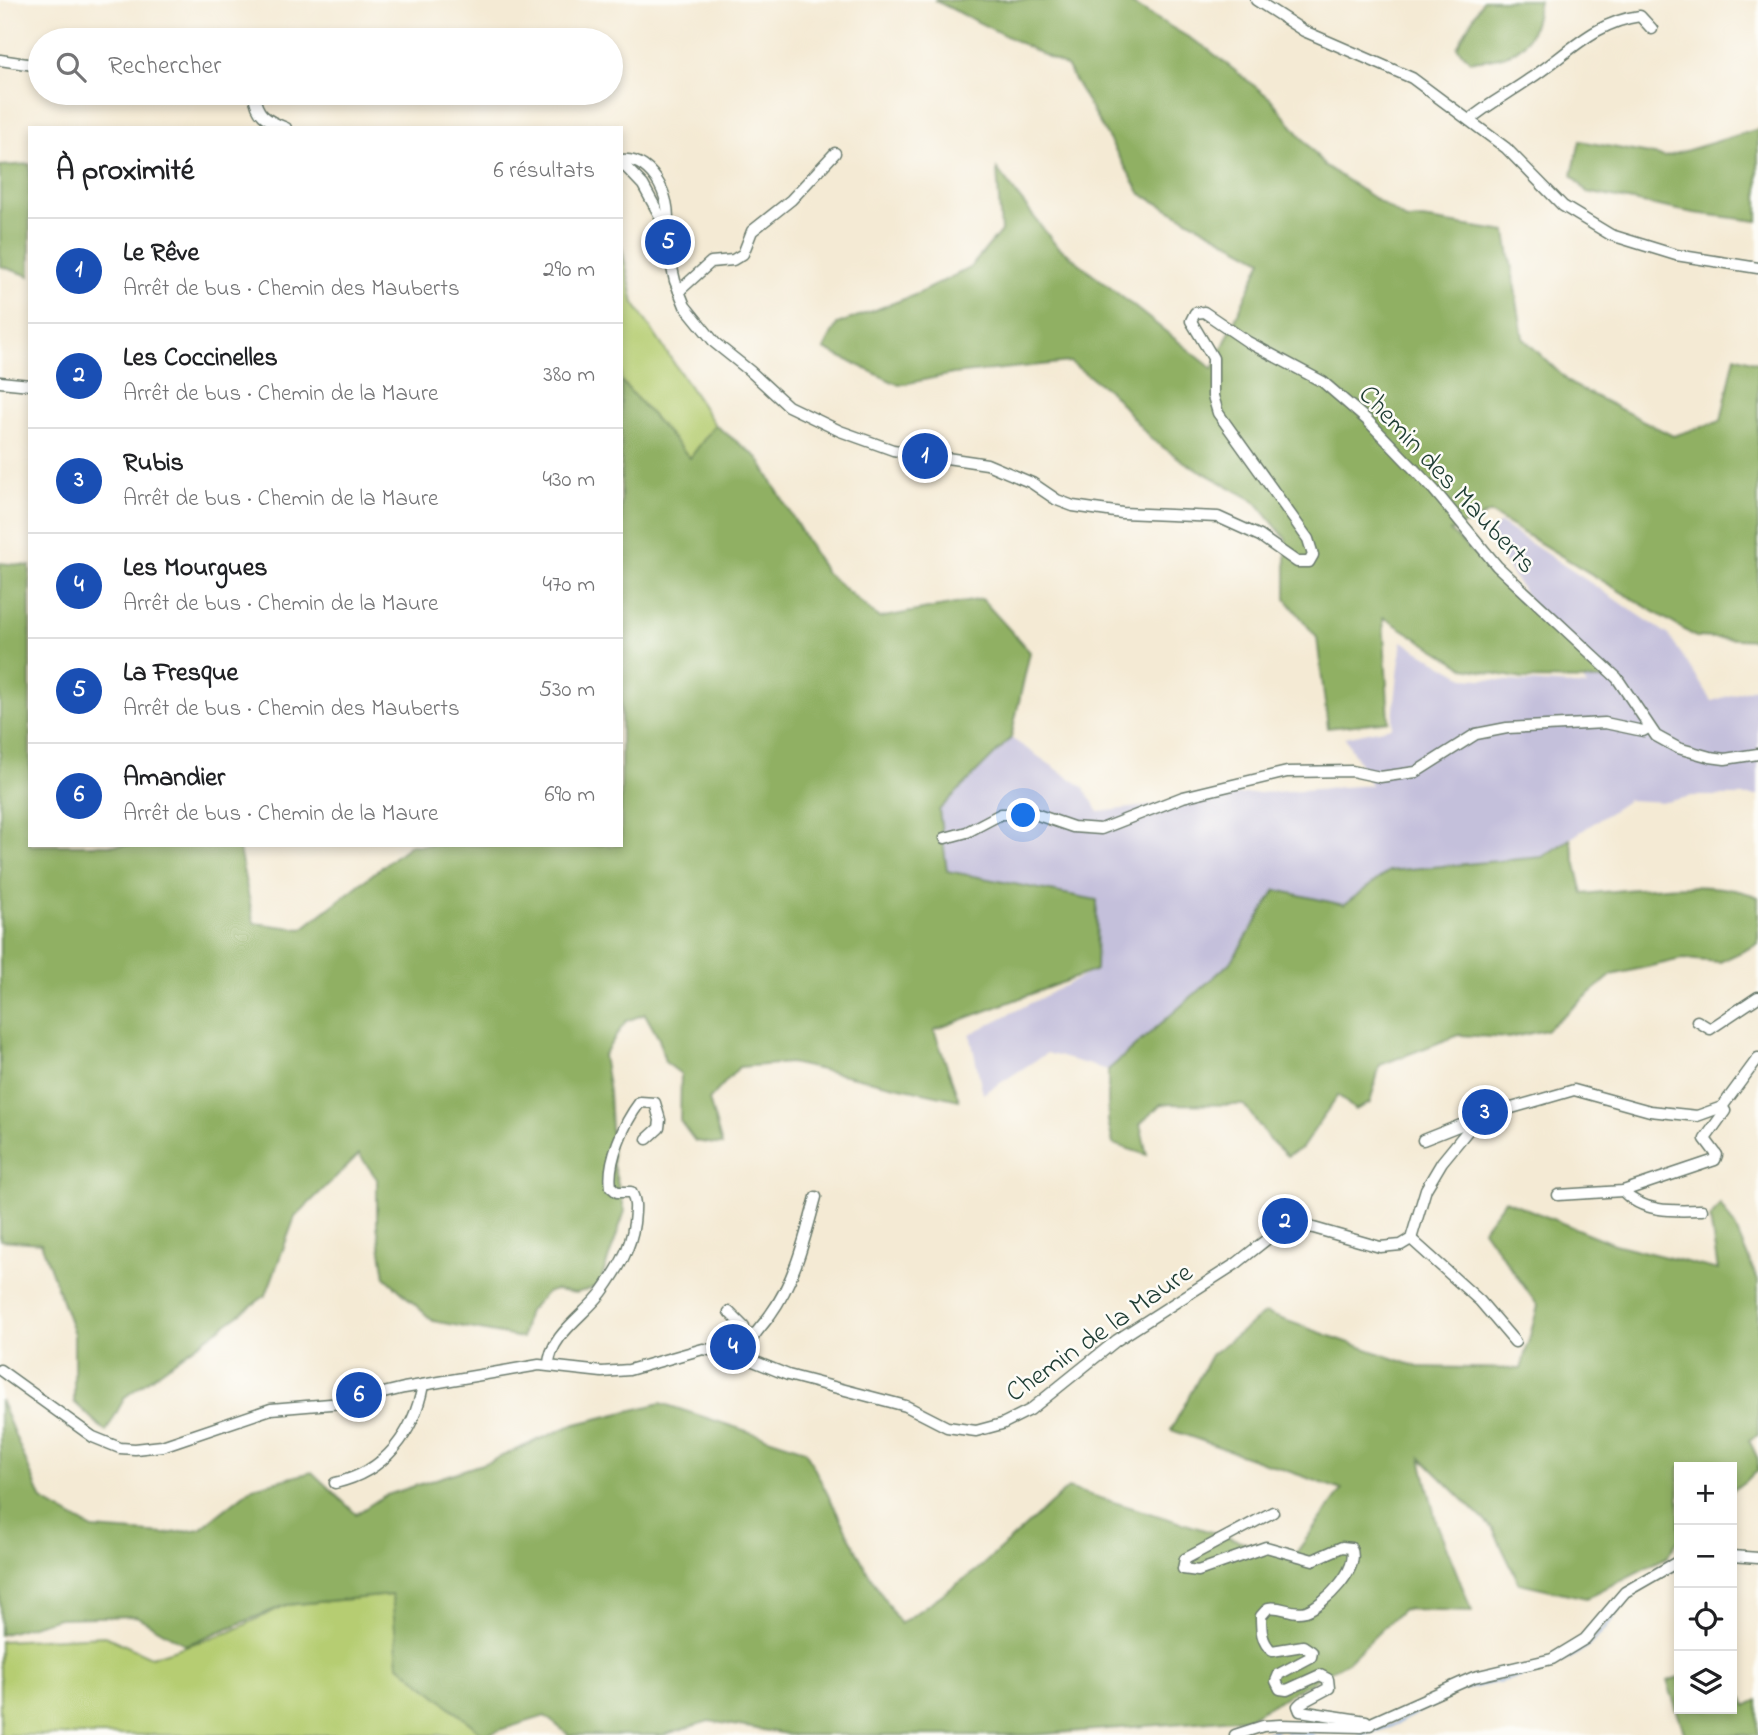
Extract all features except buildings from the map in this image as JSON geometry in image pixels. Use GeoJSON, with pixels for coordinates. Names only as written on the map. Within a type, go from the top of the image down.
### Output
{"type":"FeatureCollection","features":[{"type":"Feature","properties":{"kind":"street"},"geometry":{"type":"LineString","coordinates":[[1256,0],[1304,31],[1412,78],[1506,148],[1563,206],[1611,235],[1676,255],[1758,268]]}},
{"type":"Feature","properties":{"kind":"street"},"geometry":{"type":"LineString","coordinates":[[1469,120],[1489,103],[1546,68],[1586,35],[1612,21],[1640,16],[1649,22],[1653,29]]}},
{"type":"Feature","properties":{"kind":"street"},"geometry":{"type":"LineString","coordinates":[[0,60],[28,64]]}},
{"type":"Feature","properties":{"kind":"street"},"geometry":{"type":"LineString","coordinates":[[257,105],[263,117],[282,126]]}},
{"type":"Feature","properties":{"kind":"street"},"geometry":{"type":"LineString","coordinates":[[679,291],[711,262],[733,260],[743,254],[752,231],[792,200],[799,189],[835,153]]}},
{"type":"Feature","properties":{"kind":"street","name":"Chemin des Mauberts"},"geometry":{"type":"LineString","coordinates":[[623,163],[643,185],[665,232],[679,291],[698,324],[715,343],[788,406],[817,422],[893,450],[979,462],[1032,483],[1057,500],[1073,506],[1122,513],[1219,517],[1260,536],[1297,562],[1309,562],[1312,549],[1308,539],[1218,413],[1213,396],[1213,358],[1191,321],[1195,313],[1204,312],[1248,342],[1323,382],[1367,419],[1434,490],[1497,566],[1617,678],[1648,728]]}},
{"type":"Feature","properties":{"kind":"street"},"geometry":{"type":"LineString","coordinates":[[0,382],[28,386]]}},
{"type":"Feature","properties":{"kind":"street"},"geometry":{"type":"LineString","coordinates":[[945,838],[967,832],[1001,814],[1035,814],[1073,827],[1101,830],[1183,797],[1287,772],[1352,771],[1380,777],[1416,772],[1468,738],[1507,729],[1605,723],[1643,731],[1648,728],[1666,743],[1710,757],[1725,759],[1758,754]]}},
{"type":"Feature","properties":{"kind":"street"},"geometry":{"type":"LineString","coordinates":[[1697,1021],[1710,1029],[1758,997]]}},
{"type":"Feature","properties":{"kind":"street"},"geometry":{"type":"LineString","coordinates":[[1423,1140],[1574,1090],[1650,1111],[1684,1115],[1710,1113],[1722,1107],[1758,1058]]}},
{"type":"Feature","properties":{"kind":"street"},"geometry":{"type":"LineString","coordinates":[[549,1365],[549,1356],[556,1342],[601,1293],[626,1253],[632,1236],[636,1199],[631,1192],[617,1192],[611,1187],[609,1173],[633,1111],[640,1102],[646,1101],[655,1103],[660,1120],[659,1128],[647,1139]]}},
{"type":"Feature","properties":{"kind":"street"},"geometry":{"type":"LineString","coordinates":[[1558,1195],[1623,1191],[1715,1160],[1717,1155],[1705,1139],[1723,1116],[1725,1111],[1722,1107]]}},
{"type":"Feature","properties":{"kind":"street"},"geometry":{"type":"LineString","coordinates":[[1480,1119],[1442,1162],[1426,1189],[1411,1239],[1480,1301],[1515,1342]]}},
{"type":"Feature","properties":{"kind":"street"},"geometry":{"type":"LineString","coordinates":[[1623,1191],[1661,1211],[1702,1210]]}},
{"type":"Feature","properties":{"kind":"street"},"geometry":{"type":"LineString","coordinates":[[744,1356],[752,1336],[770,1315],[791,1275],[816,1197]]}},
{"type":"Feature","properties":{"kind":"street","name":"Chemin de la Maure"},"geometry":{"type":"LineString","coordinates":[[0,1370],[93,1437],[120,1448],[135,1449],[162,1446],[271,1409],[342,1403],[423,1385],[549,1365],[616,1372],[703,1349],[744,1356],[789,1376],[906,1406],[947,1427],[976,1431],[1002,1424],[1030,1410],[1117,1340],[1237,1263],[1285,1225],[1303,1225],[1380,1247],[1401,1245],[1411,1239]]}},
{"type":"Feature","properties":{"kind":"street"},"geometry":{"type":"LineString","coordinates":[[729,1312],[744,1327],[744,1356]]}},
{"type":"Feature","properties":{"kind":"street"},"geometry":{"type":"LineString","coordinates":[[335,1483],[364,1474],[384,1461],[411,1425],[423,1385]]}},
{"type":"Feature","properties":{"kind":"street"},"geometry":{"type":"LineString","coordinates":[[1273,1511],[1185,1559],[1183,1569],[1198,1571],[1266,1547],[1312,1560],[1342,1547],[1351,1548],[1352,1564],[1330,1596],[1306,1611],[1292,1613],[1268,1608],[1261,1616],[1261,1632],[1266,1647],[1272,1651],[1303,1646],[1312,1652],[1304,1664],[1279,1674],[1276,1681],[1280,1689],[1287,1690],[1320,1675],[1328,1679],[1329,1688],[1326,1692],[1301,1703],[1298,1706],[1300,1711],[1366,1721],[1370,1725]]}},
{"type":"Feature","properties":{"kind":"street"},"geometry":{"type":"LineString","coordinates":[[1737,1556],[1758,1558]]}},
{"type":"Feature","properties":{"kind":"street"},"geometry":{"type":"LineString","coordinates":[[1235,1735],[1263,1726],[1345,1729],[1370,1725],[1474,1677],[1533,1665],[1566,1652],[1591,1633],[1625,1592],[1674,1564]]}},
{"type":"Feature","properties":{"kind":"shaded area"},"geometry":{"type":"Polygon","coordinates":[[[1500,523],[1669,635],[1712,701],[1758,687],[1758,796],[1692,796],[1666,802],[1628,800],[1543,857],[1389,871],[1344,905],[1276,890],[1232,962],[1108,1070],[1047,1053],[983,1094],[970,1034],[1096,970],[995,882],[947,871],[939,810],[1011,738],[1083,787],[1099,812],[1232,795],[1371,785],[1345,737],[1392,727],[1402,641],[1465,678],[1587,686],[1487,537],[1500,523]]]}},
{"type":"Feature","properties":{"kind":"green space"},"geometry":{"type":"Polygon","coordinates":[[[934,0],[1125,0],[1205,47],[1271,99],[1324,165],[1407,220],[1422,219],[1506,232],[1523,338],[1571,384],[1673,436],[1721,421],[1735,356],[1758,363],[1758,640],[1696,637],[1490,513],[1450,531],[1607,680],[1523,679],[1465,668],[1383,617],[1389,721],[1328,728],[1317,638],[1286,599],[1286,539],[1255,501],[1186,463],[1151,439],[1112,393],[1070,362],[953,374],[899,385],[824,349],[837,324],[915,295],[970,268],[1001,231],[997,169],[1055,244],[1213,369],[1262,260],[1141,194],[1066,66],[934,0]]]}},
{"type":"Feature","properties":{"kind":"green space"},"geometry":{"type":"Polygon","coordinates":[[[1483,0],[1539,0],[1532,30],[1520,47],[1500,57],[1470,61],[1457,47],[1483,0]]]}},
{"type":"Feature","properties":{"kind":"green space"},"geometry":{"type":"Polygon","coordinates":[[[1758,129],[1758,221],[1694,213],[1587,192],[1572,175],[1580,141],[1665,157],[1758,129]]]}},
{"type":"Feature","properties":{"kind":"green space"},"geometry":{"type":"Polygon","coordinates":[[[28,164],[28,275],[0,266],[0,166],[28,164]]]}},
{"type":"Feature","properties":{"kind":"green space"},"geometry":{"type":"Polygon","coordinates":[[[623,254],[634,303],[715,425],[690,458],[623,383],[623,254]]]}},
{"type":"Feature","properties":{"kind":"green space"},"geometry":{"type":"Polygon","coordinates":[[[623,383],[690,458],[715,425],[758,458],[825,572],[879,618],[982,599],[1030,652],[1011,738],[939,810],[947,871],[1097,900],[1096,970],[934,1030],[959,1100],[790,1063],[739,1067],[709,1100],[722,1145],[695,1141],[680,1121],[681,1074],[665,1062],[659,1039],[645,1014],[626,1021],[603,1056],[609,1092],[613,1166],[625,1211],[599,1286],[576,1293],[555,1290],[546,1293],[527,1313],[522,1338],[433,1321],[385,1277],[377,1225],[377,1179],[359,1154],[295,1217],[266,1295],[125,1397],[106,1432],[74,1402],[74,1334],[41,1243],[0,1240],[0,563],[28,566],[28,847],[238,847],[254,923],[302,929],[407,847],[623,847],[623,383]]]}},
{"type":"Feature","properties":{"kind":"green space"},"geometry":{"type":"Polygon","coordinates":[[[1570,839],[1583,894],[1672,886],[1740,891],[1758,897],[1758,944],[1720,962],[1682,959],[1612,975],[1546,1030],[1508,1038],[1459,1035],[1380,1065],[1370,1103],[1355,1110],[1338,1095],[1302,1148],[1287,1156],[1270,1140],[1244,1105],[1161,1104],[1140,1124],[1147,1155],[1113,1144],[1108,1121],[1108,1070],[1231,962],[1276,890],[1344,905],[1389,871],[1542,857],[1570,839]]]}},
{"type":"Feature","properties":{"kind":"green space"},"geometry":{"type":"Polygon","coordinates":[[[1505,1200],[1614,1244],[1718,1270],[1710,1219],[1720,1204],[1735,1227],[1758,1281],[1758,1435],[1749,1440],[1758,1459],[1758,1471],[1737,1487],[1737,1462],[1674,1462],[1674,1546],[1667,1557],[1586,1598],[1519,1583],[1493,1529],[1421,1458],[1436,1521],[1472,1611],[1403,1609],[1350,1660],[1248,1718],[1031,1735],[793,1735],[709,1721],[663,1735],[569,1735],[545,1716],[484,1735],[398,1664],[392,1595],[286,1605],[186,1645],[136,1616],[59,1618],[0,1635],[0,1400],[42,1500],[93,1529],[165,1534],[200,1529],[253,1487],[312,1472],[356,1514],[384,1496],[491,1461],[572,1425],[661,1403],[805,1450],[866,1569],[900,1624],[977,1570],[1068,1488],[1293,1557],[1342,1490],[1171,1430],[1211,1355],[1265,1313],[1418,1367],[1521,1369],[1538,1306],[1483,1229],[1505,1200]]]}},
{"type":"Feature","properties":{"kind":"green space"},"geometry":{"type":"Polygon","coordinates":[[[392,1595],[399,1664],[484,1735],[0,1735],[0,1641],[105,1636],[151,1657],[230,1632],[286,1605],[392,1595]]]}},
{"type":"Feature","properties":{"kind":"green space"},"geometry":{"type":"Polygon","coordinates":[[[1674,1679],[1674,1702],[1667,1681],[1674,1679]]]}},
{"type":"Feature","properties":{"kind":"green space"},"geometry":{"type":"Polygon","coordinates":[[[1737,1685],[1746,1706],[1758,1700],[1758,1735],[1685,1735],[1678,1714],[1737,1714],[1737,1685]]]}},
{"type":"Feature","properties":{"kind":"waterway"},"geometry":{"type":"LineString","coordinates":[[1528,1675],[1559,1664],[1587,1646],[1625,1602],[1642,1587]]}},
{"type":"Feature","properties":{"kind":"waterway"},"geometry":{"type":"LineString","coordinates":[[1360,1735],[1391,1726],[1459,1690],[1521,1676]]}},
{"type":"Feature","properties":{"kind":"waterway"},"geometry":{"type":"LineString","coordinates":[[1259,1735],[1276,1731]]}},
{"type":"Feature","properties":{"kind":"waterway"},"geometry":{"type":"LineString","coordinates":[[1286,1731],[1313,1734]]}},
{"type":"Feature","properties":{"kind":"place","name":"La Fresque"},"geometry":{"type":"Point","coordinates":[668,242]}},
{"type":"Feature","properties":{"kind":"place","name":"Le Rêve"},"geometry":{"type":"Point","coordinates":[925,456]}},
{"type":"Feature","properties":{"kind":"place","name":"Rubis"},"geometry":{"type":"Point","coordinates":[1485,1112]}},
{"type":"Feature","properties":{"kind":"place","name":"Les Coccinelles"},"geometry":{"type":"Point","coordinates":[1285,1221]}},
{"type":"Feature","properties":{"kind":"place","name":"Les Mourgues"},"geometry":{"type":"Point","coordinates":[733,1347]}},
{"type":"Feature","properties":{"kind":"place","name":"Amandier"},"geometry":{"type":"Point","coordinates":[359,1395]}}]}
